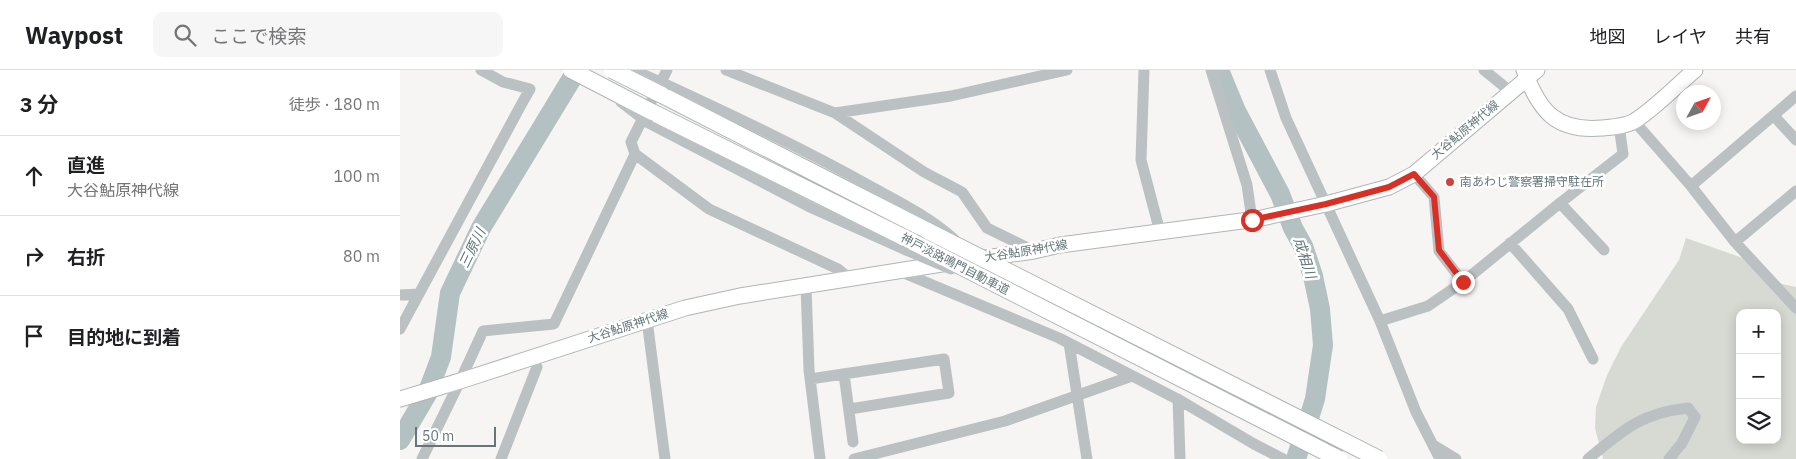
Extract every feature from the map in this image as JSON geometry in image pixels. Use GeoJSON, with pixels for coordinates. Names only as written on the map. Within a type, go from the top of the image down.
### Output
{"type":"FeatureCollection","features":[{"type":"Feature","properties":{"kind":"highway","name":"神戸淡路鳴門自動車道"},"geometry":{"type":"LineString","coordinates":[[571,70],[591,80],[650,117],[909,246],[1021,299],[1340,459]]}},
{"type":"Feature","properties":{"kind":"highway","name":"神戸淡路鳴門自動車道"},"geometry":{"type":"LineString","coordinates":[[612,70],[665,90],[932,227],[964,248],[1379,459]]}},
{"type":"Feature","properties":{"kind":"main road"},"geometry":{"type":"LineString","coordinates":[[1529,73],[1541,105],[1556,120],[1572,128],[1588,129],[1634,122],[1695,70]]}},
{"type":"Feature","properties":{"kind":"main road","name":"大谷鮎原神代線"},"geometry":{"type":"LineString","coordinates":[[400,399],[685,308],[740,296],[898,270],[1034,251],[1060,245],[1254,219],[1321,205],[1389,187],[1414,174],[1511,92],[1529,73]]}},
{"type":"Feature","properties":{"kind":"street"},"geometry":{"type":"LineString","coordinates":[[400,329],[530,89],[503,82],[480,70]]}},
{"type":"Feature","properties":{"kind":"street"},"geometry":{"type":"LineString","coordinates":[[633,70],[665,90]]}},
{"type":"Feature","properties":{"kind":"street"},"geometry":{"type":"LineString","coordinates":[[667,70],[631,142],[635,154],[709,209],[838,269],[849,278]]}},
{"type":"Feature","properties":{"kind":"street"},"geometry":{"type":"LineString","coordinates":[[726,70],[835,114],[924,172],[962,192],[987,228],[1034,251]]}},
{"type":"Feature","properties":{"kind":"street"},"geometry":{"type":"LineString","coordinates":[[835,114],[951,96],[1067,70]]}},
{"type":"Feature","properties":{"kind":"street"},"geometry":{"type":"LineString","coordinates":[[1144,70],[1141,160],[1160,232]]}},
{"type":"Feature","properties":{"kind":"street"},"geometry":{"type":"LineString","coordinates":[[1211,70],[1247,185],[1254,219]]}},
{"type":"Feature","properties":{"kind":"street"},"geometry":{"type":"LineString","coordinates":[[1270,70],[1286,118],[1321,205],[1380,321],[1416,412],[1440,459]]}},
{"type":"Feature","properties":{"kind":"street"},"geometry":{"type":"LineString","coordinates":[[1484,70],[1511,92]]}},
{"type":"Feature","properties":{"kind":"street"},"geometry":{"type":"LineString","coordinates":[[1691,186],[1796,96]]}},
{"type":"Feature","properties":{"kind":"street"},"geometry":{"type":"LineString","coordinates":[[1774,116],[1796,140]]}},
{"type":"Feature","properties":{"kind":"street"},"geometry":{"type":"LineString","coordinates":[[1634,122],[1691,186],[1735,242],[1796,308]]}},
{"type":"Feature","properties":{"kind":"street"},"geometry":{"type":"LineString","coordinates":[[1380,321],[1428,306],[1463,282],[1623,154],[1618,125]]}},
{"type":"Feature","properties":{"kind":"street"},"geometry":{"type":"LineString","coordinates":[[422,459],[483,330],[554,324],[635,154]]}},
{"type":"Feature","properties":{"kind":"street"},"geometry":{"type":"LineString","coordinates":[[1414,174],[1434,197],[1439,250],[1463,282]]}},
{"type":"Feature","properties":{"kind":"street"},"geometry":{"type":"LineString","coordinates":[[1735,242],[1796,192]]}},
{"type":"Feature","properties":{"kind":"street"},"geometry":{"type":"LineString","coordinates":[[1560,203],[1604,250]]}},
{"type":"Feature","properties":{"kind":"street"},"geometry":{"type":"LineString","coordinates":[[1510,243],[1568,309],[1592,358]]}},
{"type":"Feature","properties":{"kind":"street"},"geometry":{"type":"LineString","coordinates":[[898,270],[1069,343],[1178,399],[1283,459]]}},
{"type":"Feature","properties":{"kind":"street"},"geometry":{"type":"LineString","coordinates":[[806,286],[810,379],[820,459]]}},
{"type":"Feature","properties":{"kind":"street"},"geometry":{"type":"LineString","coordinates":[[400,296],[419,294]]}},
{"type":"Feature","properties":{"kind":"street"},"geometry":{"type":"LineString","coordinates":[[647,320],[665,459]]}},
{"type":"Feature","properties":{"kind":"street"},"geometry":{"type":"LineString","coordinates":[[1069,343],[1087,459]]}},
{"type":"Feature","properties":{"kind":"street"},"geometry":{"type":"LineString","coordinates":[[810,379],[944,359],[949,394],[850,409]]}},
{"type":"Feature","properties":{"kind":"street"},"geometry":{"type":"LineString","coordinates":[[501,459],[537,367]]}},
{"type":"Feature","properties":{"kind":"street"},"geometry":{"type":"LineString","coordinates":[[844,374],[853,442]]}},
{"type":"Feature","properties":{"kind":"street"},"geometry":{"type":"LineString","coordinates":[[854,459],[1005,421],[1132,376]]}},
{"type":"Feature","properties":{"kind":"street"},"geometry":{"type":"LineString","coordinates":[[1178,399],[1180,459]]}},
{"type":"Feature","properties":{"kind":"street"},"geometry":{"type":"LineString","coordinates":[[1588,459],[1622,430],[1639,420],[1670,410],[1688,408],[1695,417],[1682,444],[1669,459]]}},
{"type":"Feature","properties":{"kind":"street"},"geometry":{"type":"LineString","coordinates":[[1433,445],[1456,459]]}},
{"type":"Feature","properties":{"kind":"shaded area"},"geometry":{"type":"Polygon","coordinates":[[[1686,238],[1757,263],[1767,274],[1782,284],[1796,287],[1796,459],[1603,459],[1595,428],[1596,407],[1607,375],[1621,347],[1679,260],[1686,238]]]}},
{"type":"Feature","properties":{"kind":"waterway","name":"三原川"},"geometry":{"type":"LineString","coordinates":[[400,440],[427,394],[441,357],[450,293],[481,228],[577,70]]}},
{"type":"Feature","properties":{"kind":"waterway","name":"成相川"},"geometry":{"type":"LineString","coordinates":[[1219,70],[1236,111],[1280,194],[1293,228],[1303,246],[1313,276],[1320,309],[1323,345],[1315,399],[1296,459]]}},
{"type":"Feature","properties":{"kind":"place","name":"南あわじ警察署掃守駐在所"},"geometry":{"type":"Point","coordinates":[1450,182]}},
{"type":"Feature","properties":{"kind":"route"},"geometry":{"type":"LineString","coordinates":[[1252,220],[1326,204],[1389,187],[1414,174],[1434,197],[1439,250],[1463,282]]}}]}
